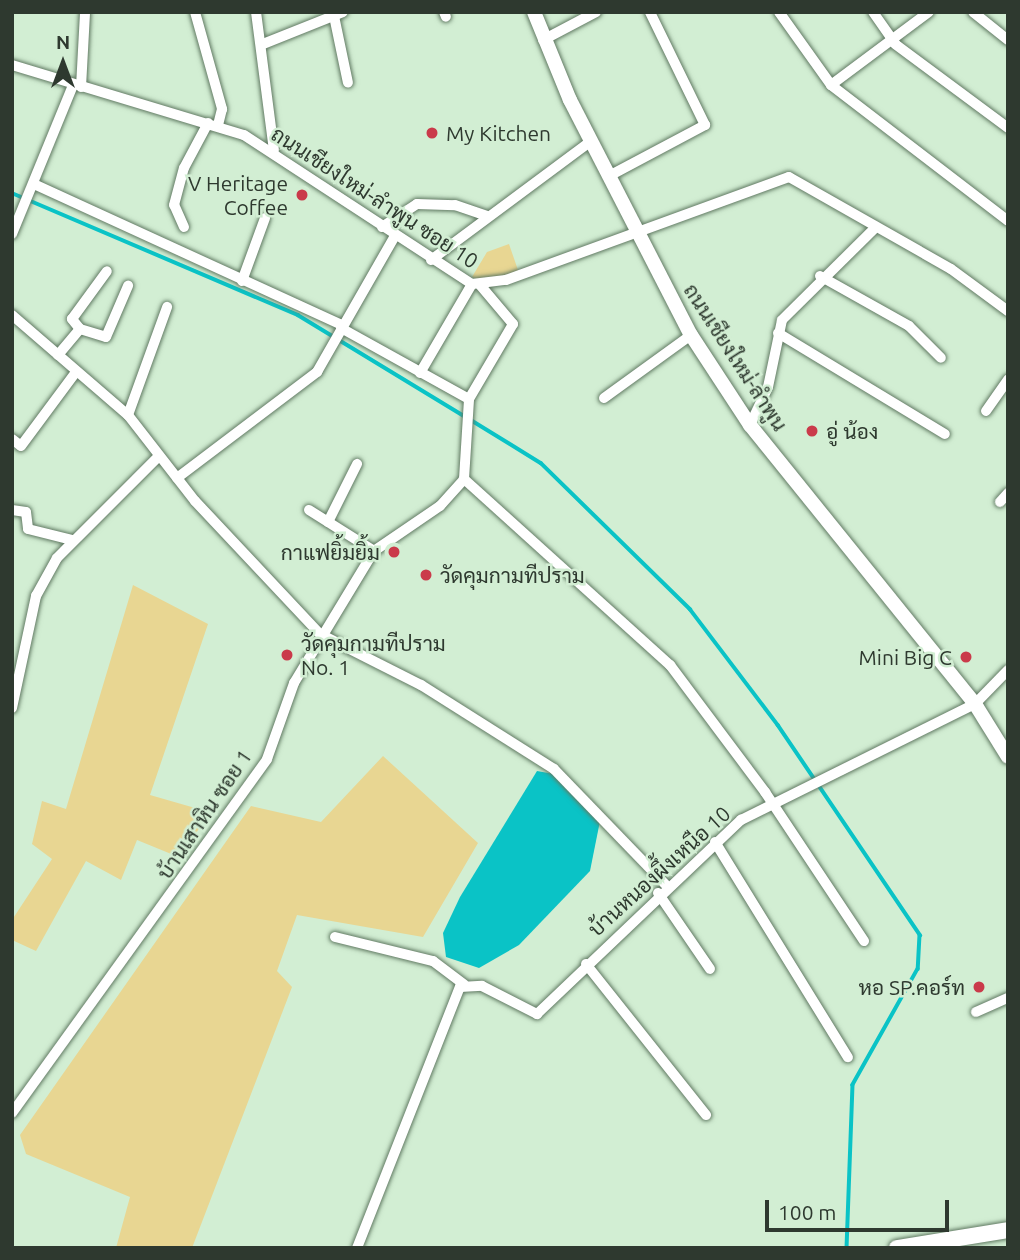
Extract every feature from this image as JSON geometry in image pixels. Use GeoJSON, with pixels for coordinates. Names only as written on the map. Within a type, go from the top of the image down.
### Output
{"type":"FeatureCollection","features":[{"type":"Feature","properties":{"kind":"main road","name":"ถนนเชียงใหม่-ลำพูน"},"geometry":{"type":"LineString","coordinates":[[534,12],[543,40],[591,141],[691,335],[750,425],[975,704],[1008,757]]}},
{"type":"Feature","properties":{"kind":"main road"},"geometry":{"type":"LineString","coordinates":[[897,1248],[1008,1230]]}},
{"type":"Feature","properties":{"kind":"street"},"geometry":{"type":"LineString","coordinates":[[12,234],[36,186],[77,86],[85,12]]}},
{"type":"Feature","properties":{"kind":"street"},"geometry":{"type":"LineString","coordinates":[[184,227],[174,205],[184,168],[222,109],[195,12]]}},
{"type":"Feature","properties":{"kind":"street"},"geometry":{"type":"LineString","coordinates":[[256,12],[263,44],[274,150]]}},
{"type":"Feature","properties":{"kind":"street"},"geometry":{"type":"LineString","coordinates":[[543,40],[596,12]]}},
{"type":"Feature","properties":{"kind":"street"},"geometry":{"type":"LineString","coordinates":[[609,176],[705,125],[650,12]]}},
{"type":"Feature","properties":{"kind":"street"},"geometry":{"type":"LineString","coordinates":[[779,12],[831,85],[1008,221]]}},
{"type":"Feature","properties":{"kind":"street"},"geometry":{"type":"LineString","coordinates":[[873,12],[895,44],[1008,128]]}},
{"type":"Feature","properties":{"kind":"street"},"geometry":{"type":"LineString","coordinates":[[831,85],[895,44],[929,12]]}},
{"type":"Feature","properties":{"kind":"street"},"geometry":{"type":"LineString","coordinates":[[973,12],[1008,40]]}},
{"type":"Feature","properties":{"kind":"street"},"geometry":{"type":"LineString","coordinates":[[263,44],[339,14],[348,83]]}},
{"type":"Feature","properties":{"kind":"street","name":"ถนนเชียงใหม่-ลำพูน ซอย 10"},"geometry":{"type":"LineString","coordinates":[[12,65],[213,124],[274,150],[395,236],[476,285],[789,177],[951,269],[1008,312]]}},
{"type":"Feature","properties":{"kind":"street"},"geometry":{"type":"LineString","coordinates":[[431,260],[591,141]]}},
{"type":"Feature","properties":{"kind":"street"},"geometry":{"type":"LineString","coordinates":[[36,186],[341,327],[469,399]]}},
{"type":"Feature","properties":{"kind":"street"},"geometry":{"type":"LineString","coordinates":[[382,227],[417,204],[456,205],[487,216]]}},
{"type":"Feature","properties":{"kind":"street"},"geometry":{"type":"LineString","coordinates":[[242,281],[265,218]]}},
{"type":"Feature","properties":{"kind":"street"},"geometry":{"type":"LineString","coordinates":[[750,425],[768,387],[782,320],[820,276],[876,227]]}},
{"type":"Feature","properties":{"kind":"street"},"geometry":{"type":"LineString","coordinates":[[177,478],[317,372],[395,236]]}},
{"type":"Feature","properties":{"kind":"street"},"geometry":{"type":"LineString","coordinates":[[107,271],[72,319],[80,330],[106,337],[128,286]]}},
{"type":"Feature","properties":{"kind":"street"},"geometry":{"type":"LineString","coordinates":[[820,276],[909,326],[941,358]]}},
{"type":"Feature","properties":{"kind":"street"},"geometry":{"type":"LineString","coordinates":[[420,373],[476,285],[513,324],[469,399],[464,479],[670,665],[773,803],[864,941]]}},
{"type":"Feature","properties":{"kind":"street"},"geometry":{"type":"LineString","coordinates":[[128,415],[167,307]]}},
{"type":"Feature","properties":{"kind":"street"},"geometry":{"type":"LineString","coordinates":[[12,315],[128,415],[177,478],[320,635],[421,685],[554,769],[662,889],[710,968]]}},
{"type":"Feature","properties":{"kind":"street"},"geometry":{"type":"LineString","coordinates":[[58,355],[80,330]]}},
{"type":"Feature","properties":{"kind":"street"},"geometry":{"type":"LineString","coordinates":[[778,333],[945,434]]}},
{"type":"Feature","properties":{"kind":"street"},"geometry":{"type":"LineString","coordinates":[[604,398],[691,335]]}},
{"type":"Feature","properties":{"kind":"street"},"geometry":{"type":"LineString","coordinates":[[12,439],[21,446],[76,372]]}},
{"type":"Feature","properties":{"kind":"street"},"geometry":{"type":"LineString","coordinates":[[986,411],[1008,379]]}},
{"type":"Feature","properties":{"kind":"street"},"geometry":{"type":"LineString","coordinates":[[12,708],[16,665],[36,596],[72,540],[159,456]]}},
{"type":"Feature","properties":{"kind":"street"},"geometry":{"type":"LineString","coordinates":[[328,522],[357,464]]}},
{"type":"Feature","properties":{"kind":"street","name":"บ้านเสาหิน ซอย 1"},"geometry":{"type":"LineString","coordinates":[[12,1113],[267,759],[320,635],[374,551],[440,506],[464,479]]}},
{"type":"Feature","properties":{"kind":"street"},"geometry":{"type":"LineString","coordinates":[[1000,502],[1008,493]]}},
{"type":"Feature","properties":{"kind":"street"},"geometry":{"type":"LineString","coordinates":[[12,510],[26,512],[28,529],[72,540]]}},
{"type":"Feature","properties":{"kind":"street"},"geometry":{"type":"LineString","coordinates":[[309,510],[374,551]]}},
{"type":"Feature","properties":{"kind":"street","name":"บ้านหนองผึ้งเหนือ 10"},"geometry":{"type":"LineString","coordinates":[[464,984],[482,986],[535,1015],[662,889],[715,842],[773,803],[975,704],[1008,670]]}},
{"type":"Feature","properties":{"kind":"street"},"geometry":{"type":"LineString","coordinates":[[715,842],[848,1057]]}},
{"type":"Feature","properties":{"kind":"street"},"geometry":{"type":"LineString","coordinates":[[335,937],[433,961],[464,984],[357,1248]]}},
{"type":"Feature","properties":{"kind":"street"},"geometry":{"type":"LineString","coordinates":[[586,964],[706,1115]]}},
{"type":"Feature","properties":{"kind":"street"},"geometry":{"type":"LineString","coordinates":[[976,1012],[1008,998]]}},
{"type":"Feature","properties":{"kind":"shaded area"},"geometry":{"type":"Polygon","coordinates":[[[509,244],[519,273],[491,287],[472,277],[487,252],[509,244]]]}},
{"type":"Feature","properties":{"kind":"shaded area"},"geometry":{"type":"Polygon","coordinates":[[[133,585],[208,624],[150,795],[209,812],[181,858],[137,840],[121,880],[86,861],[36,951],[12,940],[12,920],[52,859],[32,844],[42,801],[66,809],[133,585]]]}},
{"type":"Feature","properties":{"kind":"shaded area"},"geometry":{"type":"Polygon","coordinates":[[[383,756],[478,843],[423,937],[297,915],[277,971],[292,987],[192,1248],[116,1248],[130,1197],[26,1154],[20,1135],[251,806],[321,822],[383,756]]]}},
{"type":"Feature","properties":{"kind":"water"},"geometry":{"type":"Polygon","coordinates":[[[537,771],[554,774],[600,821],[590,871],[519,945],[479,968],[446,957],[443,933],[460,897],[537,771]]]}},
{"type":"Feature","properties":{"kind":"waterway"},"geometry":{"type":"LineString","coordinates":[[12,193],[298,315],[464,416]]}},
{"type":"Feature","properties":{"kind":"waterway"},"geometry":{"type":"LineString","coordinates":[[471,420],[541,463],[690,609],[778,725],[920,935],[918,969],[853,1085],[847,1248]]}},
{"type":"Feature","properties":{"kind":"place","name":"My Kitchen"},"geometry":{"type":"Point","coordinates":[432,133]}},
{"type":"Feature","properties":{"kind":"place","name":"V Heritage Coffee"},"geometry":{"type":"Point","coordinates":[302,195]}},
{"type":"Feature","properties":{"kind":"place","name":"อู่ น้อง"},"geometry":{"type":"Point","coordinates":[812,431]}},
{"type":"Feature","properties":{"kind":"place","name":"กาแฟยิ้มยิ้ม"},"geometry":{"type":"Point","coordinates":[394,552]}},
{"type":"Feature","properties":{"kind":"place","name":"วัดคุมกามทีปราม"},"geometry":{"type":"Point","coordinates":[426,575]}},
{"type":"Feature","properties":{"kind":"place","name":"วัดคุมกามทีปราม No. 1"},"geometry":{"type":"Point","coordinates":[287,655]}},
{"type":"Feature","properties":{"kind":"place","name":"Mini Big C"},"geometry":{"type":"Point","coordinates":[966,657]}},
{"type":"Feature","properties":{"kind":"place","name":"หอ SP.คอร์ท"},"geometry":{"type":"Point","coordinates":[979,987]}}]}
